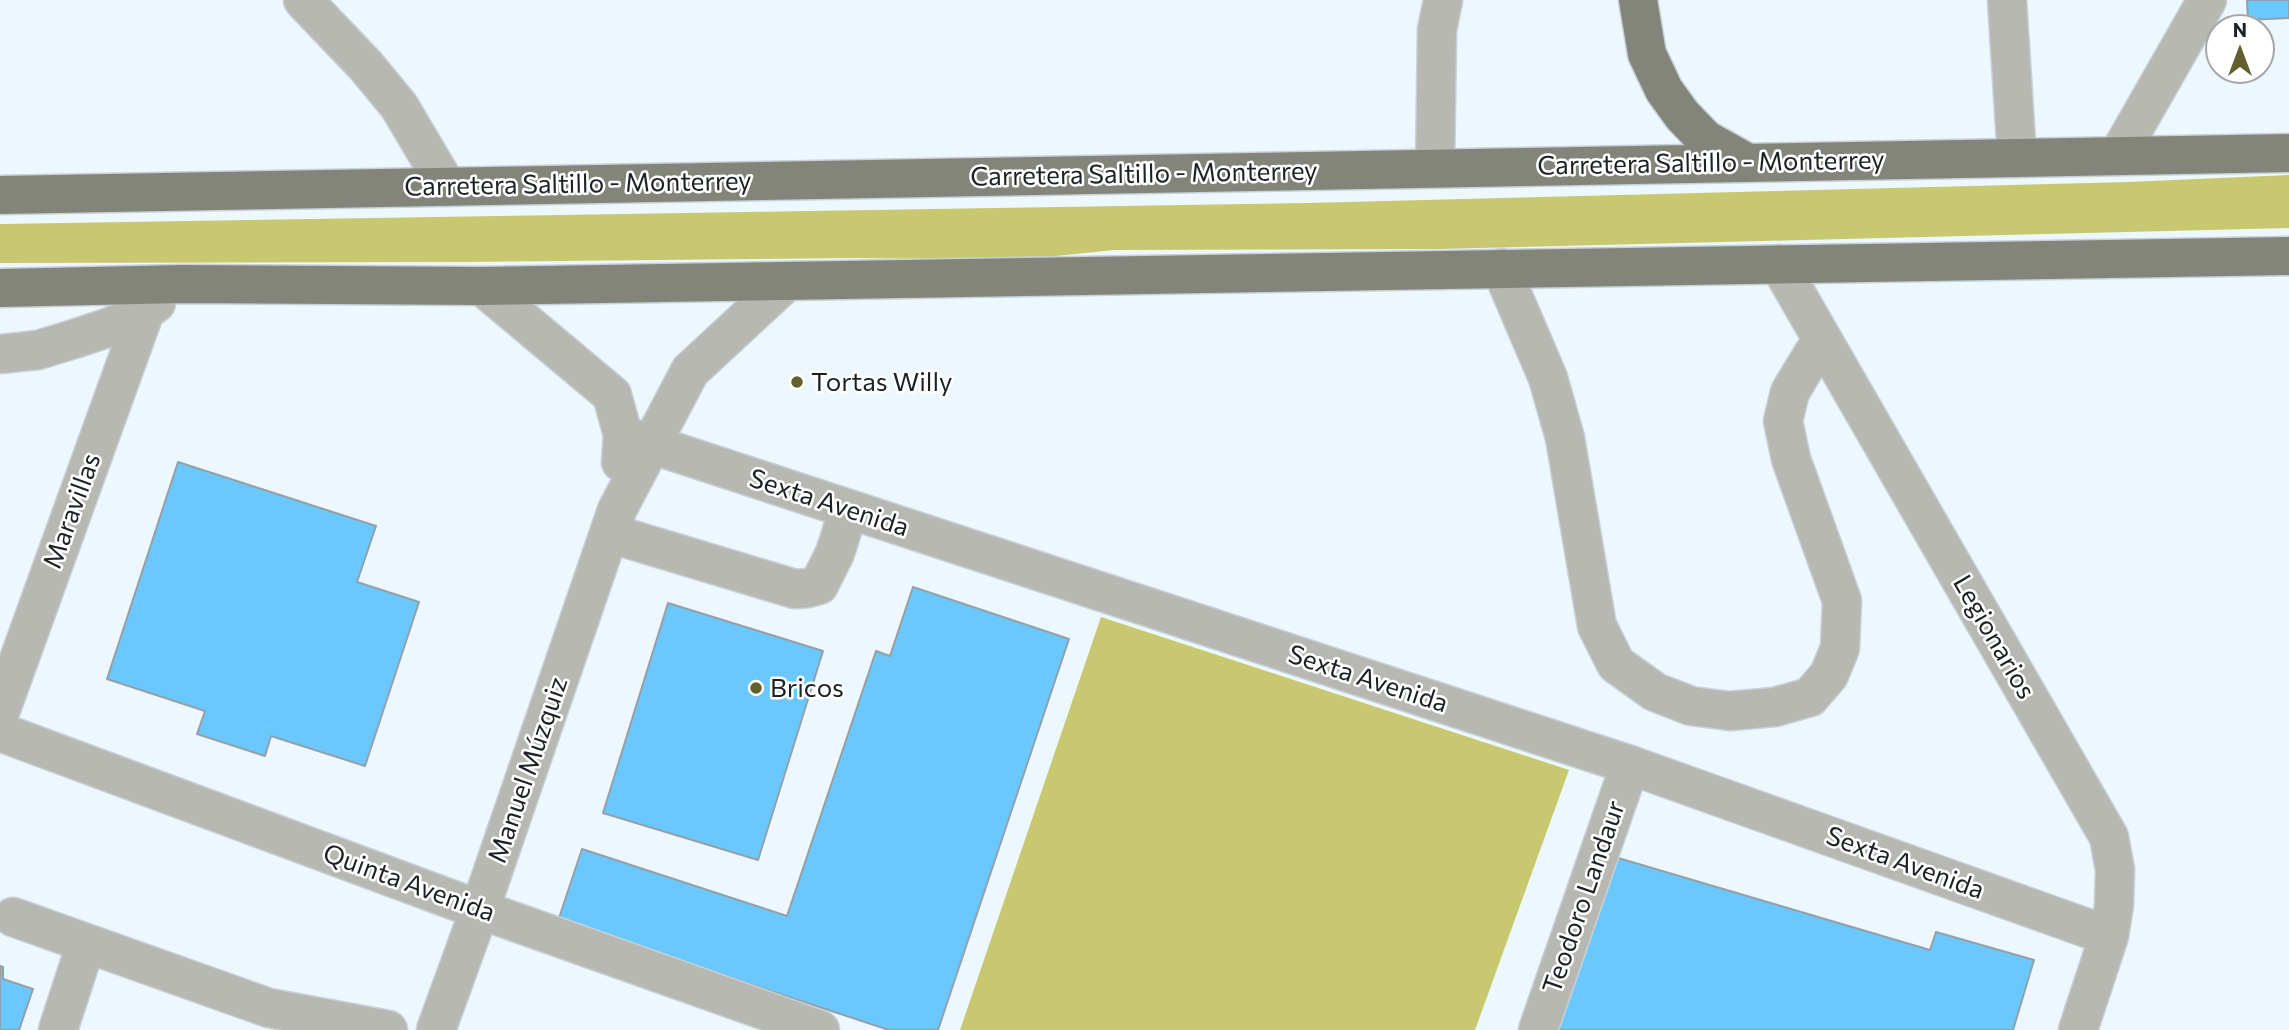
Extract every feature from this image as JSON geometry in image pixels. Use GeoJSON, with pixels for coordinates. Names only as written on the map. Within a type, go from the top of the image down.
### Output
{"type":"FeatureCollection","features":[{"type":"Feature","properties":{"kind":"main road"},"geometry":{"type":"LineString","coordinates":[[1638,0],[1647,54],[1664,90],[1682,115],[1705,139],[1748,163]]}},
{"type":"Feature","properties":{"kind":"main road","name":"Carretera Saltillo - Monterrey"},"geometry":{"type":"LineString","coordinates":[[0,195],[2289,153]]}},
{"type":"Feature","properties":{"kind":"main road"},"geometry":{"type":"LineString","coordinates":[[0,288],[183,284],[482,286],[786,282],[2289,256]]}},
{"type":"Feature","properties":{"kind":"street"},"geometry":{"type":"LineString","coordinates":[[303,0],[366,66],[399,106],[447,187]]}},
{"type":"Feature","properties":{"kind":"street"},"geometry":{"type":"LineString","coordinates":[[1435,168],[1437,30],[1443,0]]}},
{"type":"Feature","properties":{"kind":"street"},"geometry":{"type":"LineString","coordinates":[[2007,0],[2017,158]]}},
{"type":"Feature","properties":{"kind":"street"},"geometry":{"type":"LineString","coordinates":[[2118,156],[2207,0]]}},
{"type":"Feature","properties":{"kind":"street","name":"Legionarios"},"geometry":{"type":"LineString","coordinates":[[1779,264],[2109,836],[2115,870],[2114,905],[2109,936],[2078,1030]]}},
{"type":"Feature","properties":{"kind":"street"},"geometry":{"type":"LineString","coordinates":[[1502,268],[1548,378],[1565,438],[1597,626],[1616,664],[1655,692],[1691,706],[1730,710],[1775,707],[1810,696],[1829,675],[1840,648],[1842,601],[1794,468],[1783,421],[1790,392],[1822,339]]}},
{"type":"Feature","properties":{"kind":"street","name":"Manuel Múzquiz"},"geometry":{"type":"LineString","coordinates":[[436,1030],[613,522],[638,440],[690,371],[786,282]]}},
{"type":"Feature","properties":{"kind":"street"},"geometry":{"type":"LineString","coordinates":[[0,354],[38,349],[110,327],[145,311],[183,284]]}},
{"type":"Feature","properties":{"kind":"street"},"geometry":{"type":"LineString","coordinates":[[482,286],[612,395],[638,440]]}},
{"type":"Feature","properties":{"kind":"street","name":"Maravillas"},"geometry":{"type":"LineString","coordinates":[[0,712],[145,311]]}},
{"type":"Feature","properties":{"kind":"street","name":"Sexta Avenida"},"geometry":{"type":"LineString","coordinates":[[638,440],[1630,765],[2109,936]]}},
{"type":"Feature","properties":{"kind":"street"},"geometry":{"type":"LineString","coordinates":[[613,522],[795,589],[819,584],[835,554],[849,509]]}},
{"type":"Feature","properties":{"kind":"street","name":"Quinta Avenida"},"geometry":{"type":"LineString","coordinates":[[0,733],[820,1030]]}},
{"type":"Feature","properties":{"kind":"street","name":"Teodoro Landaur"},"geometry":{"type":"LineString","coordinates":[[1538,1030],[1630,765]]}},
{"type":"Feature","properties":{"kind":"street"},"geometry":{"type":"LineString","coordinates":[[13,917],[86,944],[265,1019],[388,1030]]}},
{"type":"Feature","properties":{"kind":"street"},"geometry":{"type":"LineString","coordinates":[[58,1030],[86,944]]}},
{"type":"Feature","properties":{"kind":"shaded area"},"geometry":{"type":"Polygon","coordinates":[[[2289,175],[2289,228],[1439,249],[1114,250],[1017,260],[854,258],[0,263],[0,224],[1307,203],[2128,182],[2289,175]]]}},
{"type":"Feature","properties":{"kind":"shaded area"},"geometry":{"type":"Polygon","coordinates":[[[1101,617],[1569,770],[1475,1030],[960,1030],[1101,617]]]}},
{"type":"Feature","properties":{"kind":"building"},"geometry":{"type":"Polygon","coordinates":[[[2247,0],[2289,0],[2289,18],[2275,19],[2275,14],[2248,14],[2247,0]]]}},
{"type":"Feature","properties":{"kind":"building"},"geometry":{"type":"Polygon","coordinates":[[[178,462],[376,526],[357,582],[419,602],[365,766],[271,736],[265,756],[197,734],[205,711],[107,679],[178,462]]]}},
{"type":"Feature","properties":{"kind":"building"},"geometry":{"type":"Polygon","coordinates":[[[913,587],[1069,639],[938,1030],[889,1030],[558,921],[582,849],[787,916],[876,651],[890,656],[913,587]]]}},
{"type":"Feature","properties":{"kind":"building"},"geometry":{"type":"Polygon","coordinates":[[[668,603],[823,651],[758,860],[603,813],[668,603]]]}},
{"type":"Feature","properties":{"kind":"building"},"geometry":{"type":"Polygon","coordinates":[[[1608,855],[1930,950],[1936,932],[2034,960],[2013,1030],[1556,1030],[1608,855]]]}},
{"type":"Feature","properties":{"kind":"building"},"geometry":{"type":"Polygon","coordinates":[[[0,966],[3,967],[3,979],[33,989],[19,1030],[0,1030],[0,966]]]}},
{"type":"Feature","properties":{"kind":"place","name":"Tortas Willy"},"geometry":{"type":"Point","coordinates":[797,382]}},
{"type":"Feature","properties":{"kind":"place","name":"Bricos"},"geometry":{"type":"Point","coordinates":[756,688]}}]}
